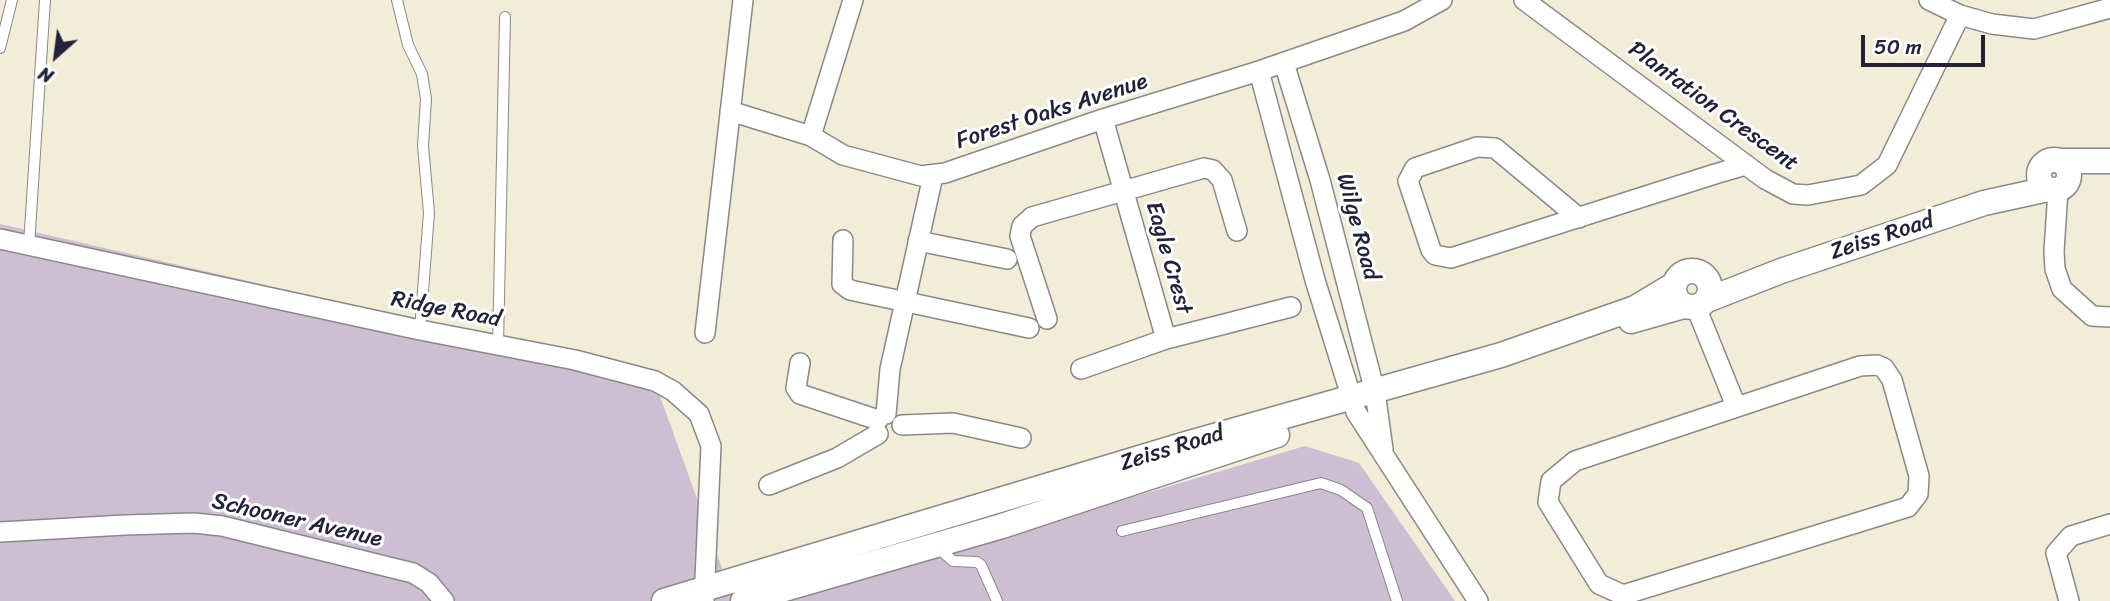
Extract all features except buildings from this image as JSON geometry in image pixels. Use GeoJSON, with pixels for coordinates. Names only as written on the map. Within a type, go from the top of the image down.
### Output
{"type":"FeatureCollection","features":[{"type":"Feature","properties":{"kind":"street"},"geometry":{"type":"LineString","coordinates":[[811,136],[853,0]]}},
{"type":"Feature","properties":{"kind":"street","name":"Forest Oaks Avenue"},"geometry":{"type":"LineString","coordinates":[[730,111],[811,136],[853,158],[909,175],[933,176],[1103,119],[1284,63],[1404,21],[1442,0]]}},
{"type":"Feature","properties":{"kind":"street","name":"Plantation Crescent"},"geometry":{"type":"LineString","coordinates":[[1524,0],[1783,190],[1808,195],[1848,189],[1878,175],[1896,150],[1960,15]]}},
{"type":"Feature","properties":{"kind":"street"},"geometry":{"type":"LineString","coordinates":[[1929,0],[1960,15],[1992,24],[2034,29],[2110,8]]}},
{"type":"Feature","properties":{"kind":"street"},"geometry":{"type":"LineString","coordinates":[[705,333],[730,111],[746,4]]}},
{"type":"Feature","properties":{"kind":"street","name":"Wilge Road"},"geometry":{"type":"LineString","coordinates":[[1284,63],[1320,180],[1365,402]]}},
{"type":"Feature","properties":{"kind":"street"},"geometry":{"type":"LineString","coordinates":[[1259,71],[1291,190],[1383,454],[1478,601]]}},
{"type":"Feature","properties":{"kind":"street","name":"Eagle Crest"},"geometry":{"type":"LineString","coordinates":[[1103,119],[1166,339]]}},
{"type":"Feature","properties":{"kind":"street"},"geometry":{"type":"LineString","coordinates":[[1579,218],[1495,148],[1477,147],[1415,168],[1408,181],[1431,250],[1443,258],[1451,258],[1579,218],[1746,164]]}},
{"type":"Feature","properties":{"kind":"street","name":"Zeiss Road"},"geometry":{"type":"LineString","coordinates":[[743,601],[936,545],[1365,402],[1693,295],[1781,271],[2110,161]]}},
{"type":"Feature","properties":{"kind":"street","name":"Zeiss Road"},"geometry":{"type":"LineString","coordinates":[[2055,178],[2110,166]]}},
{"type":"Feature","properties":{"kind":"street","name":"Eagle Crest"},"geometry":{"type":"LineString","coordinates":[[905,301],[1038,323],[1020,236],[1022,226],[1032,217],[1205,168],[1213,170],[1222,180],[1237,230]]}},
{"type":"Feature","properties":{"kind":"street"},"geometry":{"type":"LineString","coordinates":[[886,423],[890,369],[933,176]]}},
{"type":"Feature","properties":{"kind":"street"},"geometry":{"type":"LineString","coordinates":[[2055,178],[2055,269],[2062,289],[2092,316],[2110,317]]}},
{"type":"Feature","properties":{"kind":"street"},"geometry":{"type":"LineString","coordinates":[[1291,190],[1320,180]]}},
{"type":"Feature","properties":{"kind":"street","name":"Ridge Road"},"geometry":{"type":"LineString","coordinates":[[0,239],[420,330],[575,360],[655,381],[673,391],[699,414],[711,446],[704,595]]}},
{"type":"Feature","properties":{"kind":"street"},"geometry":{"type":"LineString","coordinates":[[843,240],[842,284],[850,290],[905,301]]}},
{"type":"Feature","properties":{"kind":"street"},"geometry":{"type":"LineString","coordinates":[[918,241],[1007,259]]}},
{"type":"Feature","properties":{"kind":"street"},"geometry":{"type":"LineString","coordinates":[[1693,295],[1736,406]]}},
{"type":"Feature","properties":{"kind":"street","name":"Eagle Crest"},"geometry":{"type":"LineString","coordinates":[[1081,369],[1166,339],[1291,307]]}},
{"type":"Feature","properties":{"kind":"street"},"geometry":{"type":"LineString","coordinates":[[800,363],[796,388],[800,394],[886,423],[953,423],[1021,438]]}},
{"type":"Feature","properties":{"kind":"street"},"geometry":{"type":"LineString","coordinates":[[1860,366],[1884,368],[1892,380],[1921,484],[1915,501],[1908,506],[1633,594],[1623,595],[1606,590],[1599,584],[1548,502],[1551,481],[1575,461],[1736,406],[1860,366]]}},
{"type":"Feature","properties":{"kind":"street","name":"Zeiss Road"},"geometry":{"type":"LineString","coordinates":[[664,601],[704,595],[1186,444],[1365,402]]}},
{"type":"Feature","properties":{"kind":"street"},"geometry":{"type":"LineString","coordinates":[[769,485],[837,457],[886,423]]}},
{"type":"Feature","properties":{"kind":"street"},"geometry":{"type":"LineString","coordinates":[[2069,601],[2056,560],[2058,549],[2071,536],[2110,524]]}},
{"type":"Feature","properties":{"kind":"street","name":"Schooner Avenue"},"geometry":{"type":"LineString","coordinates":[[0,532],[125,525],[222,526],[413,573],[429,583],[444,601]]}},
{"type":"Feature","properties":{"kind":"lane"},"geometry":{"type":"LineString","coordinates":[[0,48],[12,0]]}},
{"type":"Feature","properties":{"kind":"lane"},"geometry":{"type":"LineString","coordinates":[[29,246],[45,0]]}},
{"type":"Feature","properties":{"kind":"lane"},"geometry":{"type":"LineString","coordinates":[[397,0],[408,45],[422,74],[426,99],[423,146],[429,213],[420,330]]}},
{"type":"Feature","properties":{"kind":"lane"},"geometry":{"type":"LineString","coordinates":[[498,345],[505,17]]}},
{"type":"Feature","properties":{"kind":"lane"},"geometry":{"type":"LineString","coordinates":[[1122,531],[1321,483],[1341,490],[1367,508],[1397,601]]}},
{"type":"Feature","properties":{"kind":"lane"},"geometry":{"type":"LineString","coordinates":[[936,545],[953,561],[977,562],[981,565],[997,601]]}},
{"type":"Feature","properties":{"kind":"shaded area"},"geometry":{"type":"Polygon","coordinates":[[[0,224],[652,374],[734,601],[0,601],[0,224]]]}},
{"type":"Feature","properties":{"kind":"shaded area"},"geometry":{"type":"Polygon","coordinates":[[[1305,446],[1359,463],[1455,601],[783,601],[1305,446]]]}}]}
